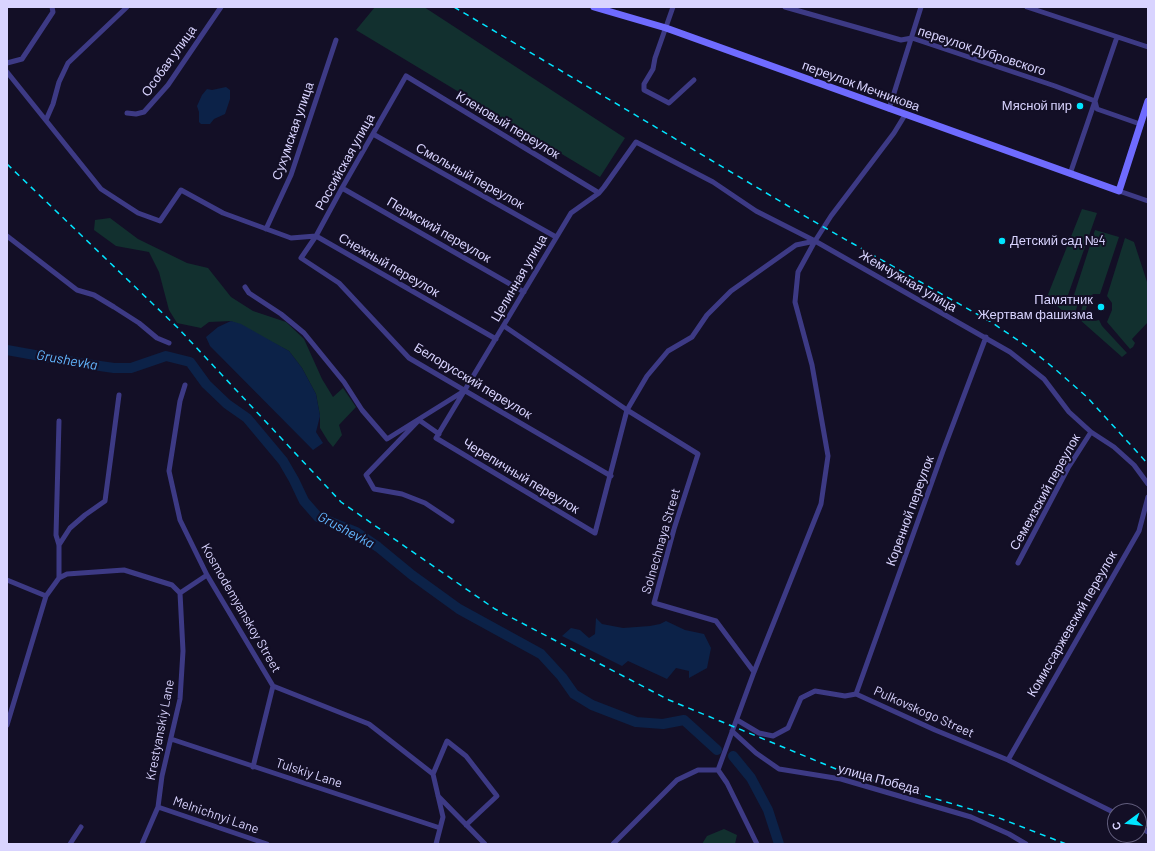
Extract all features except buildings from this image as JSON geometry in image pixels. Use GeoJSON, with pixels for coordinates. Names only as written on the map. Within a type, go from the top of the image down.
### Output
{"type":"FeatureCollection","features":[{"type":"Feature","properties":{"kind":"street"},"geometry":{"type":"LineString","coordinates":[[7,63],[22,59],[53,12],[52,7]]}},
{"type":"Feature","properties":{"kind":"street"},"geometry":{"type":"LineString","coordinates":[[46,120],[54,104],[59,82],[68,64],[127,7]]}},
{"type":"Feature","properties":{"kind":"street","name":"Особая улица"},"geometry":{"type":"LineString","coordinates":[[127,113],[136,114],[144,112],[168,85],[221,7]]}},
{"type":"Feature","properties":{"kind":"street","name":"переулок Мечникова"},"geometry":{"type":"LineString","coordinates":[[594,7],[666,28],[1119,191]]}},
{"type":"Feature","properties":{"kind":"street"},"geometry":{"type":"LineString","coordinates":[[673,7],[655,58],[653,69],[644,84],[644,90],[669,104],[694,80]]}},
{"type":"Feature","properties":{"kind":"street","name":"переулок Дубровского"},"geometry":{"type":"LineString","coordinates":[[785,7],[901,40],[912,38],[1095,101],[1097,109],[1140,124]]}},
{"type":"Feature","properties":{"kind":"street"},"geometry":{"type":"LineString","coordinates":[[889,109],[921,7]]}},
{"type":"Feature","properties":{"kind":"street"},"geometry":{"type":"LineString","coordinates":[[1027,7],[1148,47]]}},
{"type":"Feature","properties":{"kind":"street"},"geometry":{"type":"LineString","coordinates":[[1070,174],[1117,36]]}},
{"type":"Feature","properties":{"kind":"street","name":"Сухумская улица"},"geometry":{"type":"LineString","coordinates":[[266,229],[291,175],[336,40]]}},
{"type":"Feature","properties":{"kind":"street"},"geometry":{"type":"LineString","coordinates":[[7,72],[101,189],[138,213],[160,221],[181,190],[223,213],[291,238],[316,236]]}},
{"type":"Feature","properties":{"kind":"street","name":"Российская улица"},"geometry":{"type":"LineString","coordinates":[[301,258],[316,236],[406,76]]}},
{"type":"Feature","properties":{"kind":"street","name":"Кленовый переулок"},"geometry":{"type":"LineString","coordinates":[[406,76],[599,193]]}},
{"type":"Feature","properties":{"kind":"street"},"geometry":{"type":"LineString","coordinates":[[1148,101],[1119,191],[1148,201]]}},
{"type":"Feature","properties":{"kind":"street"},"geometry":{"type":"LineString","coordinates":[[718,770],[754,672],[821,504],[828,456],[812,366],[795,302],[798,272],[831,216],[894,133],[905,115]]}},
{"type":"Feature","properties":{"kind":"street","name":"Смольный переулок"},"geometry":{"type":"LineString","coordinates":[[373,134],[556,237]]}},
{"type":"Feature","properties":{"kind":"street","name":"Целинная улица"},"geometry":{"type":"LineString","coordinates":[[438,436],[571,213],[599,193],[636,142],[713,182],[756,211],[815,241]]}},
{"type":"Feature","properties":{"kind":"street","name":"Пермский переулок"},"geometry":{"type":"LineString","coordinates":[[342,188],[524,292]]}},
{"type":"Feature","properties":{"kind":"street"},"geometry":{"type":"LineString","coordinates":[[7,236],[77,290],[94,295],[139,324],[157,338],[169,343]]}},
{"type":"Feature","properties":{"kind":"street","name":"Снежный переулок"},"geometry":{"type":"LineString","coordinates":[[316,236],[496,339]]}},
{"type":"Feature","properties":{"kind":"street"},"geometry":{"type":"LineString","coordinates":[[611,476],[627,410],[647,376],[668,351],[692,337],[707,315],[731,291],[796,245],[815,241]]}},
{"type":"Feature","properties":{"kind":"street","name":"Жемчужная улица"},"geometry":{"type":"LineString","coordinates":[[815,241],[1010,352],[1044,379],[1069,412],[1091,432],[1114,447],[1134,465],[1148,484]]}},
{"type":"Feature","properties":{"kind":"street","name":"Белорусский переулок"},"geometry":{"type":"LineString","coordinates":[[301,258],[339,283],[409,358],[611,476]]}},
{"type":"Feature","properties":{"kind":"street"},"geometry":{"type":"LineString","coordinates":[[245,287],[249,293],[281,314],[304,333],[344,382],[362,410],[387,439],[465,391]]}},
{"type":"Feature","properties":{"kind":"street"},"geometry":{"type":"LineString","coordinates":[[504,326],[627,410]]}},
{"type":"Feature","properties":{"kind":"street","name":"Коренной переулок"},"geometry":{"type":"LineString","coordinates":[[856,694],[943,451],[986,337]]}},
{"type":"Feature","properties":{"kind":"street","name":"Kosmodemyanskoy Street"},"geometry":{"type":"LineString","coordinates":[[185,385],[180,401],[169,471],[180,520],[207,575],[273,686],[369,724],[433,774]]}},
{"type":"Feature","properties":{"kind":"street"},"geometry":{"type":"LineString","coordinates":[[59,545],[70,528],[105,501],[119,395]]}},
{"type":"Feature","properties":{"kind":"street","name":"Solnechnaya Street"},"geometry":{"type":"LineString","coordinates":[[627,410],[698,454],[674,529],[654,603],[716,620],[754,672]]}},
{"type":"Feature","properties":{"kind":"street"},"geometry":{"type":"LineString","coordinates":[[419,420],[366,475],[374,489],[402,494],[425,503],[452,521]]}},
{"type":"Feature","properties":{"kind":"street","name":"Черепичный переулок"},"geometry":{"type":"LineString","coordinates":[[419,420],[438,436],[595,533],[611,476]]}},
{"type":"Feature","properties":{"kind":"street"},"geometry":{"type":"LineString","coordinates":[[59,421],[56,535],[59,545],[59,578]]}},
{"type":"Feature","properties":{"kind":"street","name":"Семеизский переулок"},"geometry":{"type":"LineString","coordinates":[[1018,563],[1068,468],[1091,432]]}},
{"type":"Feature","properties":{"kind":"street","name":"Комиссаржевский переулок"},"geometry":{"type":"LineString","coordinates":[[1008,760],[1139,531],[1148,497]]}},
{"type":"Feature","properties":{"kind":"street"},"geometry":{"type":"LineString","coordinates":[[7,725],[46,596],[59,578],[67,574],[124,570],[172,585],[180,593],[207,575]]}},
{"type":"Feature","properties":{"kind":"street"},"geometry":{"type":"LineString","coordinates":[[7,580],[46,596]]}},
{"type":"Feature","properties":{"kind":"street","name":"Krestyanskiy Lane"},"geometry":{"type":"LineString","coordinates":[[142,844],[158,807],[162,776],[180,699],[183,651],[180,593]]}},
{"type":"Feature","properties":{"kind":"street"},"geometry":{"type":"LineString","coordinates":[[253,767],[273,686]]}},
{"type":"Feature","properties":{"kind":"street","name":"Pulkovskogo Street"},"geometry":{"type":"LineString","coordinates":[[737,720],[759,733],[773,736],[788,728],[801,698],[815,691],[845,696],[856,694],[935,730],[1008,760],[1107,809]]}},
{"type":"Feature","properties":{"kind":"street","name":"улица Победа"},"geometry":{"type":"LineString","coordinates":[[732,731],[756,753],[780,768],[841,779],[971,817],[1009,834],[1026,844]]}},
{"type":"Feature","properties":{"kind":"street","name":"Tulskiy Lane"},"geometry":{"type":"LineString","coordinates":[[171,739],[440,828]]}},
{"type":"Feature","properties":{"kind":"street"},"geometry":{"type":"LineString","coordinates":[[436,844],[443,818],[433,774],[447,741],[466,756],[497,796],[466,825]]}},
{"type":"Feature","properties":{"kind":"street"},"geometry":{"type":"LineString","coordinates":[[613,844],[677,780],[698,770],[718,770]]}},
{"type":"Feature","properties":{"kind":"street"},"geometry":{"type":"LineString","coordinates":[[718,770],[727,783],[757,844]]}},
{"type":"Feature","properties":{"kind":"street"},"geometry":{"type":"LineString","coordinates":[[438,795],[485,844]]}},
{"type":"Feature","properties":{"kind":"street","name":"Melnichnyi Lane"},"geometry":{"type":"LineString","coordinates":[[158,807],[267,844]]}},
{"type":"Feature","properties":{"kind":"street"},"geometry":{"type":"LineString","coordinates":[[70,844],[81,826]]}},
{"type":"Feature","properties":{"kind":"green space"},"geometry":{"type":"Polygon","coordinates":[[[375,7],[424,7],[625,138],[600,177],[356,30],[375,7]]]}},
{"type":"Feature","properties":{"kind":"green space"},"geometry":{"type":"Polygon","coordinates":[[[1082,209],[1097,213],[1068,295],[1079,300],[1073,320],[1047,297],[1082,209]]]}},
{"type":"Feature","properties":{"kind":"green space"},"geometry":{"type":"Polygon","coordinates":[[[110,218],[138,239],[187,263],[208,268],[231,297],[253,311],[286,322],[304,339],[322,379],[333,397],[343,388],[356,407],[339,425],[342,435],[333,447],[320,428],[320,416],[316,394],[302,368],[289,351],[231,321],[209,322],[201,328],[177,323],[169,310],[159,272],[149,252],[116,246],[94,230],[95,220],[110,218]]]}},
{"type":"Feature","properties":{"kind":"green space"},"geometry":{"type":"Polygon","coordinates":[[[1095,230],[1119,237],[1100,294],[1093,294],[1087,301],[1074,295],[1095,230]]]}},
{"type":"Feature","properties":{"kind":"green space"},"geometry":{"type":"Polygon","coordinates":[[[1125,238],[1134,242],[1148,285],[1148,322],[1132,339],[1135,343],[1130,349],[1107,322],[1112,310],[1112,303],[1107,296],[1125,238]]]}},
{"type":"Feature","properties":{"kind":"green space"},"geometry":{"type":"Polygon","coordinates":[[[1083,304],[1087,306],[1085,312],[1087,315],[1095,321],[1099,320],[1102,326],[1127,353],[1122,357],[1079,319],[1083,304]]]}},
{"type":"Feature","properties":{"kind":"green space"},"geometry":{"type":"Polygon","coordinates":[[[724,829],[737,835],[735,844],[702,844],[707,836],[724,829]]]}},
{"type":"Feature","properties":{"kind":"water"},"geometry":{"type":"Polygon","coordinates":[[[226,87],[230,90],[230,99],[225,114],[214,119],[210,124],[201,124],[199,122],[199,112],[197,106],[202,95],[207,89],[212,90],[226,87]]]}},
{"type":"Feature","properties":{"kind":"water"},"geometry":{"type":"Polygon","coordinates":[[[231,321],[241,324],[289,351],[302,368],[316,394],[320,416],[316,432],[323,443],[313,450],[210,346],[206,337],[218,327],[231,321]]]}},
{"type":"Feature","properties":{"kind":"water"},"geometry":{"type":"Polygon","coordinates":[[[596,618],[602,624],[623,628],[650,626],[666,621],[685,630],[704,634],[711,648],[707,668],[689,678],[689,671],[676,668],[667,679],[628,661],[622,666],[562,636],[571,628],[580,630],[589,638],[595,634],[596,618]]]}},
{"type":"Feature","properties":{"kind":"waterway","name":"Grushevka"},"geometry":{"type":"LineString","coordinates":[[7,350],[114,368],[131,368],[166,356],[190,362],[206,384],[227,404],[247,418],[283,461],[304,501],[318,517],[356,532],[459,609],[541,654],[562,677],[574,694],[592,705],[636,722],[663,724],[684,720],[717,750]]}},
{"type":"Feature","properties":{"kind":"waterway","name":"Grushevka"},"geometry":{"type":"LineString","coordinates":[[733,756],[751,778],[768,810],[779,844]]}},
{"type":"Feature","properties":{"kind":"railway"},"geometry":{"type":"LineString","coordinates":[[454,7],[820,225],[991,322],[1028,347],[1087,397],[1148,464]]}},
{"type":"Feature","properties":{"kind":"railway"},"geometry":{"type":"LineString","coordinates":[[7,164],[178,328],[341,502],[495,609],[669,700],[841,771],[994,816],[1066,844]]}},
{"type":"Feature","properties":{"kind":"place","name":"Мясной пир"},"geometry":{"type":"Point","coordinates":[1080,106]}},
{"type":"Feature","properties":{"kind":"place","name":"Детский сад №4"},"geometry":{"type":"Point","coordinates":[1002,241]}},
{"type":"Feature","properties":{"kind":"place","name":"Памятник Жертвам фашизма"},"geometry":{"type":"Point","coordinates":[1101,307]}}]}
